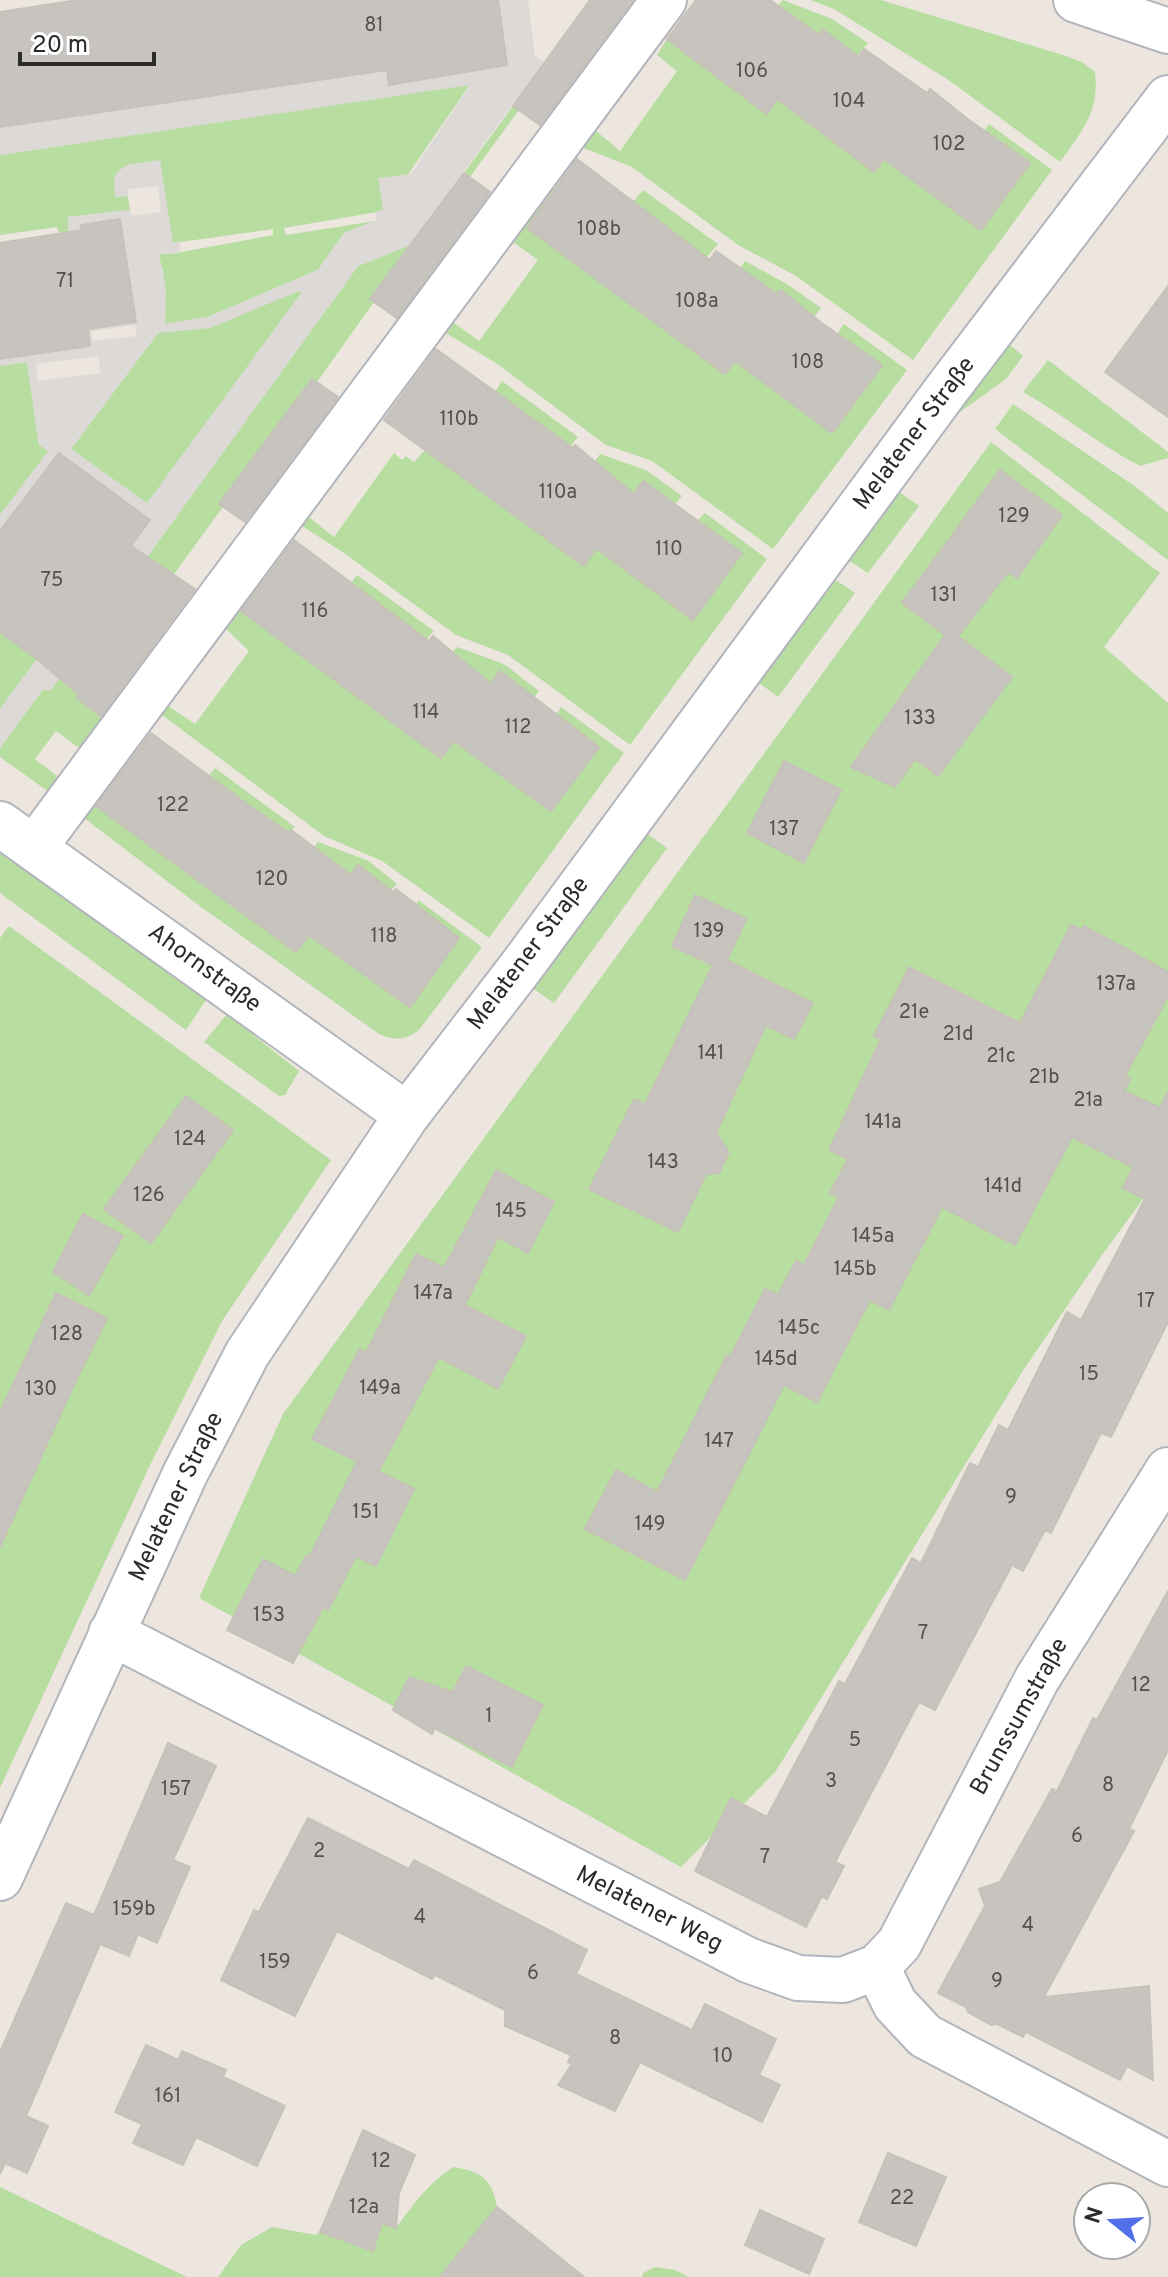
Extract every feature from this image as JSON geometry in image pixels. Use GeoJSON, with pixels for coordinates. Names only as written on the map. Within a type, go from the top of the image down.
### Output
{"type":"FeatureCollection","features":[{"type":"Feature","properties":{"kind":"street"},"geometry":{"type":"LineString","coordinates":[[17,836],[664,0]]}},
{"type":"Feature","properties":{"kind":"street"},"geometry":{"type":"LineString","coordinates":[[1076,0],[1168,31]]}},
{"type":"Feature","properties":{"kind":"street","name":"Melatener Straße"},"geometry":{"type":"LineString","coordinates":[[0,1878],[185,1474],[247,1354],[407,1115],[521,967],[947,389],[1168,98]]}},
{"type":"Feature","properties":{"kind":"street","name":"Ahornstraße"},"geometry":{"type":"LineString","coordinates":[[17,836],[407,1115]]}},
{"type":"Feature","properties":{"kind":"street","name":"Brunssumstraße"},"geometry":{"type":"LineString","coordinates":[[877,1967],[899,1944],[1037,1679],[1168,1470]]}},
{"type":"Feature","properties":{"kind":"street","name":"Melatener Weg"},"geometry":{"type":"LineString","coordinates":[[111,1633],[748,1960],[798,1978],[843,1980],[877,1967]]}},
{"type":"Feature","properties":{"kind":"street"},"geometry":{"type":"LineString","coordinates":[[877,1967],[895,2004],[925,2036],[1168,2164]]}},
{"type":"Feature","properties":{"kind":"green space"},"geometry":{"type":"Polygon","coordinates":[[[783,0],[832,19],[868,43],[857,56],[823,30],[812,44],[771,14],[783,0]]]}},
{"type":"Feature","properties":{"kind":"green space"},"geometry":{"type":"Polygon","coordinates":[[[811,0],[881,0],[1082,62],[1095,72],[1095,98],[1088,120],[1060,162],[950,81],[834,9],[811,0]]]}},
{"type":"Feature","properties":{"kind":"green space"},"geometry":{"type":"Polygon","coordinates":[[[667,39],[766,114],[777,99],[874,171],[884,159],[981,229],[1030,163],[984,131],[989,124],[1052,170],[913,360],[796,276],[738,245],[632,167],[576,145],[590,126],[620,151],[677,71],[657,55],[667,39]]]}},
{"type":"Feature","properties":{"kind":"green space"},"geometry":{"type":"Polygon","coordinates":[[[470,84],[383,211],[284,228],[286,235],[375,221],[344,233],[318,270],[208,317],[165,324],[163,271],[158,253],[171,254],[273,235],[273,229],[173,243],[159,161],[127,165],[115,197],[128,196],[130,210],[68,217],[68,233],[59,234],[57,227],[0,235],[0,155],[470,84]]]}},
{"type":"Feature","properties":{"kind":"green space"},"geometry":{"type":"Polygon","coordinates":[[[513,106],[519,110],[470,177],[464,173],[513,106]]]}},
{"type":"Feature","properties":{"kind":"green space"},"geometry":{"type":"Polygon","coordinates":[[[548,184],[554,189],[527,228],[725,374],[735,361],[832,432],[881,365],[837,334],[844,324],[907,370],[773,549],[652,461],[606,445],[496,363],[442,331],[450,320],[479,341],[538,260],[509,239],[548,184]]]}},
{"type":"Feature","properties":{"kind":"green space"},"geometry":{"type":"Polygon","coordinates":[[[643,190],[718,244],[706,258],[631,204],[643,190]]]}},
{"type":"Feature","properties":{"kind":"green space"},"geometry":{"type":"Polygon","coordinates":[[[410,245],[370,299],[374,302],[317,382],[311,379],[220,504],[223,507],[174,574],[170,572],[77,697],[106,720],[82,750],[56,731],[35,759],[65,782],[56,797],[0,757],[0,748],[43,689],[50,691],[358,266],[410,245]]]}},
{"type":"Feature","properties":{"kind":"green space"},"geometry":{"type":"Polygon","coordinates":[[[745,261],[787,284],[821,308],[814,317],[770,304],[734,279],[745,261]]]}},
{"type":"Feature","properties":{"kind":"green space"},"geometry":{"type":"Polygon","coordinates":[[[300,291],[147,504],[71,449],[158,333],[300,291]]]}},
{"type":"Feature","properties":{"kind":"green space"},"geometry":{"type":"Polygon","coordinates":[[[1010,345],[1023,356],[1006,379],[953,417],[1010,345]]]}},
{"type":"Feature","properties":{"kind":"green space"},"geometry":{"type":"Polygon","coordinates":[[[1048,360],[1168,452],[1168,458],[1140,466],[1023,392],[1048,360]]]}},
{"type":"Feature","properties":{"kind":"green space"},"geometry":{"type":"Polygon","coordinates":[[[27,362],[39,445],[49,451],[0,515],[0,366],[27,362]]]}},
{"type":"Feature","properties":{"kind":"green space"},"geometry":{"type":"Polygon","coordinates":[[[502,381],[578,437],[569,448],[495,392],[502,381]]]}},
{"type":"Feature","properties":{"kind":"green space"},"geometry":{"type":"Polygon","coordinates":[[[1013,404],[1136,487],[1168,513],[1168,560],[995,429],[1013,404]]]}},
{"type":"Feature","properties":{"kind":"green space"},"geometry":{"type":"Polygon","coordinates":[[[991,442],[1160,573],[1104,647],[1168,703],[1168,1165],[1024,1369],[776,1771],[681,1867],[199,1598],[283,1414],[991,442]]]}},
{"type":"Feature","properties":{"kind":"green space"},"geometry":{"type":"Polygon","coordinates":[[[426,449],[583,565],[596,548],[693,620],[742,553],[697,521],[705,513],[767,559],[630,745],[508,655],[456,635],[299,524],[306,515],[334,537],[394,453],[402,460],[406,456],[414,462],[426,449]]]}},
{"type":"Feature","properties":{"kind":"green space"},"geometry":{"type":"Polygon","coordinates":[[[600,454],[646,470],[682,496],[675,504],[643,482],[634,494],[592,465],[600,454]]]}},
{"type":"Feature","properties":{"kind":"green space"},"geometry":{"type":"Polygon","coordinates":[[[899,492],[919,506],[868,573],[847,559],[899,492]]]}},
{"type":"Feature","properties":{"kind":"green space"},"geometry":{"type":"Polygon","coordinates":[[[357,575],[434,631],[427,639],[351,583],[357,575]]]}},
{"type":"Feature","properties":{"kind":"green space"},"geometry":{"type":"Polygon","coordinates":[[[833,578],[855,593],[778,697],[758,682],[833,578]]]}},
{"type":"Feature","properties":{"kind":"green space"},"geometry":{"type":"Polygon","coordinates":[[[238,610],[441,757],[454,741],[551,811],[598,747],[556,715],[561,707],[624,753],[489,938],[382,861],[324,836],[162,715],[167,705],[195,724],[249,651],[225,628],[238,610]]]}},
{"type":"Feature","properties":{"kind":"green space"},"geometry":{"type":"Polygon","coordinates":[[[0,632],[37,659],[0,709],[0,632]]]}},
{"type":"Feature","properties":{"kind":"green space"},"geometry":{"type":"Polygon","coordinates":[[[457,647],[504,664],[539,691],[534,697],[500,671],[490,686],[449,656],[457,647]]]}},
{"type":"Feature","properties":{"kind":"green space"},"geometry":{"type":"Polygon","coordinates":[[[215,768],[295,827],[288,834],[208,777],[215,768]]]}},
{"type":"Feature","properties":{"kind":"green space"},"geometry":{"type":"Polygon","coordinates":[[[91,800],[295,951],[309,935],[409,1006],[418,900],[482,947],[419,1030],[405,1038],[384,1036],[201,907],[80,815],[91,800]]]}},
{"type":"Feature","properties":{"kind":"green space"},"geometry":{"type":"Polygon","coordinates":[[[646,833],[667,848],[554,1003],[532,988],[646,833]]]}},
{"type":"Feature","properties":{"kind":"green space"},"geometry":{"type":"Polygon","coordinates":[[[318,842],[369,861],[397,884],[391,890],[358,865],[347,879],[311,851],[318,842]]]}},
{"type":"Feature","properties":{"kind":"green space"},"geometry":{"type":"Polygon","coordinates":[[[0,846],[206,1000],[186,1030],[0,893],[0,846]]]}},
{"type":"Feature","properties":{"kind":"green space"},"geometry":{"type":"Polygon","coordinates":[[[9,926],[331,1160],[222,1321],[149,1467],[0,1788],[0,938],[9,926]]]}},
{"type":"Feature","properties":{"kind":"green space"},"geometry":{"type":"Polygon","coordinates":[[[227,1014],[299,1071],[285,1095],[279,1096],[204,1042],[227,1014]]]}},
{"type":"Feature","properties":{"kind":"green space"},"geometry":{"type":"Polygon","coordinates":[[[453,2167],[471,2171],[483,2178],[492,2189],[497,2207],[440,2277],[218,2277],[241,2245],[272,2227],[316,2235],[320,2232],[372,2250],[382,2223],[396,2228],[422,2194],[453,2167]]]}},
{"type":"Feature","properties":{"kind":"green space"},"geometry":{"type":"Polygon","coordinates":[[[0,2187],[187,2277],[0,2277],[0,2187]]]}},
{"type":"Feature","properties":{"kind":"green space"},"geometry":{"type":"Polygon","coordinates":[[[655,2267],[675,2270],[689,2277],[642,2277],[643,2273],[655,2267]]]}},
{"type":"Feature","properties":{"kind":"shaded area"},"geometry":{"type":"Polygon","coordinates":[[[498,0],[528,0],[535,56],[544,62],[410,245],[358,266],[50,691],[43,689],[0,748],[0,709],[37,659],[44,664],[149,520],[59,453],[0,531],[0,515],[48,451],[39,445],[27,362],[0,366],[0,359],[89,346],[88,329],[135,321],[120,219],[82,225],[83,236],[68,233],[68,217],[130,210],[131,216],[161,212],[158,186],[128,189],[128,196],[115,197],[114,179],[117,172],[127,165],[160,160],[173,242],[179,242],[181,251],[159,254],[166,289],[165,324],[208,317],[318,270],[344,233],[377,220],[375,212],[383,210],[378,178],[411,174],[470,85],[0,155],[0,127],[127,108],[384,51],[390,85],[507,66],[498,0]],[[302,292],[210,328],[158,333],[71,449],[147,503],[302,292]],[[135,325],[91,331],[93,341],[137,336],[135,325]],[[99,356],[36,364],[38,381],[100,373],[99,356]]]}},
{"type":"Feature","properties":{"kind":"building"},"geometry":{"type":"Polygon","coordinates":[[[78,0],[498,0],[507,65],[389,85],[387,70],[0,127],[0,12],[78,0]]]}},
{"type":"Feature","properties":{"kind":"building"},"geometry":{"type":"Polygon","coordinates":[[[590,0],[633,0],[540,125],[513,106],[590,0]]]}},
{"type":"Feature","properties":{"kind":"building"},"geometry":{"type":"Polygon","coordinates":[[[696,0],[770,0],[819,35],[823,30],[859,57],[864,49],[927,93],[930,89],[1030,163],[981,230],[884,159],[874,172],[777,99],[767,114],[667,39],[696,0]]]}},
{"type":"Feature","properties":{"kind":"building"},"geometry":{"type":"Polygon","coordinates":[[[577,159],[710,260],[716,251],[777,294],[781,290],[882,365],[832,433],[735,361],[725,374],[527,228],[577,159]]]}},
{"type":"Feature","properties":{"kind":"building"},"geometry":{"type":"Polygon","coordinates":[[[464,173],[490,192],[397,318],[370,299],[464,173]]]}},
{"type":"Feature","properties":{"kind":"building"},"geometry":{"type":"Polygon","coordinates":[[[120,219],[136,322],[88,329],[90,346],[0,359],[0,243],[82,230],[81,225],[120,219]]]}},
{"type":"Feature","properties":{"kind":"building"},"geometry":{"type":"Polygon","coordinates":[[[1168,286],[1168,417],[1105,372],[1168,286]]]}},
{"type":"Feature","properties":{"kind":"building"},"geometry":{"type":"Polygon","coordinates":[[[436,349],[573,448],[575,445],[634,494],[643,481],[742,553],[693,620],[596,548],[584,566],[384,420],[436,349]]]}},
{"type":"Feature","properties":{"kind":"building"},"geometry":{"type":"Polygon","coordinates":[[[312,379],[338,397],[245,522],[219,504],[312,379]]]}},
{"type":"Feature","properties":{"kind":"building"},"geometry":{"type":"Polygon","coordinates":[[[59,453],[150,520],[131,546],[195,589],[101,716],[77,698],[79,695],[37,659],[0,632],[0,531],[59,453]]]}},
{"type":"Feature","properties":{"kind":"building"},"geometry":{"type":"Polygon","coordinates":[[[1000,470],[1062,515],[1017,578],[1008,572],[958,636],[1012,677],[938,776],[915,759],[895,787],[851,767],[945,635],[902,603],[1000,470]]]}},
{"type":"Feature","properties":{"kind":"building"},"geometry":{"type":"Polygon","coordinates":[[[294,540],[429,641],[433,636],[491,684],[500,671],[599,747],[551,811],[454,741],[441,758],[241,611],[294,540]]]}},
{"type":"Feature","properties":{"kind":"building"},"geometry":{"type":"Polygon","coordinates":[[[151,733],[251,807],[289,833],[291,830],[351,875],[358,865],[393,892],[396,889],[459,938],[410,1007],[309,935],[296,952],[96,806],[151,733]]]}},
{"type":"Feature","properties":{"kind":"building"},"geometry":{"type":"Polygon","coordinates":[[[784,761],[841,790],[804,863],[747,833],[784,761]]]}},
{"type":"Feature","properties":{"kind":"building"},"geometry":{"type":"Polygon","coordinates":[[[695,895],[746,919],[727,960],[813,1003],[794,1039],[766,1025],[716,1133],[729,1152],[719,1173],[706,1174],[678,1232],[589,1189],[634,1099],[645,1104],[713,965],[672,946],[695,895]]]}},
{"type":"Feature","properties":{"kind":"building"},"geometry":{"type":"Polygon","coordinates":[[[1071,925],[1082,930],[1084,926],[1168,972],[1168,996],[1125,1076],[1130,1079],[1124,1091],[1160,1108],[1168,1092],[1168,1322],[1111,1437],[1101,1433],[1051,1533],[1045,1530],[1023,1571],[1012,1565],[935,1710],[919,1702],[835,1862],[844,1866],[827,1899],[822,1896],[806,1927],[695,1871],[731,1798],[767,1817],[839,1681],[845,1684],[912,1558],[921,1563],[970,1463],[978,1467],[999,1425],[1008,1430],[1067,1312],[1081,1320],[1145,1199],[1123,1188],[1133,1167],[1072,1137],[1015,1245],[942,1207],[889,1310],[870,1300],[817,1402],[784,1385],[685,1580],[585,1529],[616,1470],[657,1492],[727,1355],[730,1357],[765,1289],[778,1295],[796,1261],[804,1265],[839,1197],[830,1193],[848,1159],[829,1150],[881,1039],[874,1036],[909,967],[1020,1023],[1071,925]]]}},
{"type":"Feature","properties":{"kind":"building"},"geometry":{"type":"Polygon","coordinates":[[[186,1096],[233,1130],[151,1243],[104,1209],[186,1096]]]}},
{"type":"Feature","properties":{"kind":"building"},"geometry":{"type":"Polygon","coordinates":[[[496,1170],[554,1202],[528,1253],[498,1237],[465,1305],[526,1336],[498,1389],[439,1357],[378,1472],[312,1439],[360,1349],[366,1353],[416,1254],[444,1268],[496,1170]]]}},
{"type":"Feature","properties":{"kind":"building"},"geometry":{"type":"Polygon","coordinates":[[[83,1214],[123,1236],[89,1295],[53,1272],[83,1214]]]}},
{"type":"Feature","properties":{"kind":"building"},"geometry":{"type":"Polygon","coordinates":[[[56,1293],[107,1318],[0,1547],[0,1412],[56,1293]]]}},
{"type":"Feature","properties":{"kind":"building"},"geometry":{"type":"Polygon","coordinates":[[[357,1461],[414,1489],[376,1566],[356,1556],[328,1610],[323,1607],[293,1663],[227,1630],[263,1559],[295,1576],[307,1555],[310,1556],[357,1461]]]}},
{"type":"Feature","properties":{"kind":"building"},"geometry":{"type":"Polygon","coordinates":[[[1168,1591],[1168,1750],[1129,1829],[1134,1831],[1044,1997],[1149,1986],[1153,2080],[1127,2066],[1120,2080],[1026,2032],[1023,2037],[997,2024],[991,2025],[968,2012],[966,2007],[938,1993],[985,1906],[979,1889],[1000,1882],[1052,1789],[1057,1791],[1093,1718],[1097,1720],[1168,1591]]]}},
{"type":"Feature","properties":{"kind":"building"},"geometry":{"type":"Polygon","coordinates":[[[466,1666],[543,1705],[512,1767],[435,1728],[432,1734],[393,1710],[409,1677],[453,1692],[466,1666]]]}},
{"type":"Feature","properties":{"kind":"building"},"geometry":{"type":"Polygon","coordinates":[[[168,1743],[216,1766],[173,1860],[190,1867],[157,1943],[138,1934],[129,1956],[100,1944],[26,2116],[48,2126],[27,2173],[5,2163],[0,2174],[0,2052],[66,1903],[94,1915],[168,1743]]]}},
{"type":"Feature","properties":{"kind":"building"},"geometry":{"type":"Polygon","coordinates":[[[308,1818],[409,1869],[414,1860],[587,1950],[576,1974],[692,2030],[705,2004],[776,2039],[759,2075],[780,2085],[762,2122],[640,2062],[615,2111],[558,2085],[572,2064],[568,2062],[571,2055],[505,2026],[505,2010],[435,1975],[432,1979],[337,1931],[295,2016],[221,1980],[254,1910],[259,1912],[308,1818]]]}},
{"type":"Feature","properties":{"kind":"building"},"geometry":{"type":"Polygon","coordinates":[[[146,2045],[178,2060],[182,2051],[226,2070],[223,2077],[285,2106],[257,2166],[196,2137],[183,2165],[133,2143],[142,2124],[115,2112],[146,2045]]]}},
{"type":"Feature","properties":{"kind":"building"},"geometry":{"type":"Polygon","coordinates":[[[363,2130],[415,2155],[399,2193],[396,2228],[382,2223],[373,2251],[320,2232],[363,2130]]]}},
{"type":"Feature","properties":{"kind":"building"},"geometry":{"type":"Polygon","coordinates":[[[888,2153],[946,2177],[916,2246],[859,2222],[888,2153]]]}},
{"type":"Feature","properties":{"kind":"building"},"geometry":{"type":"Polygon","coordinates":[[[497,2207],[584,2277],[440,2277],[497,2207]]]}},
{"type":"Feature","properties":{"kind":"building"},"geometry":{"type":"Polygon","coordinates":[[[760,2210],[824,2239],[809,2274],[745,2245],[760,2210]]]}}]}
